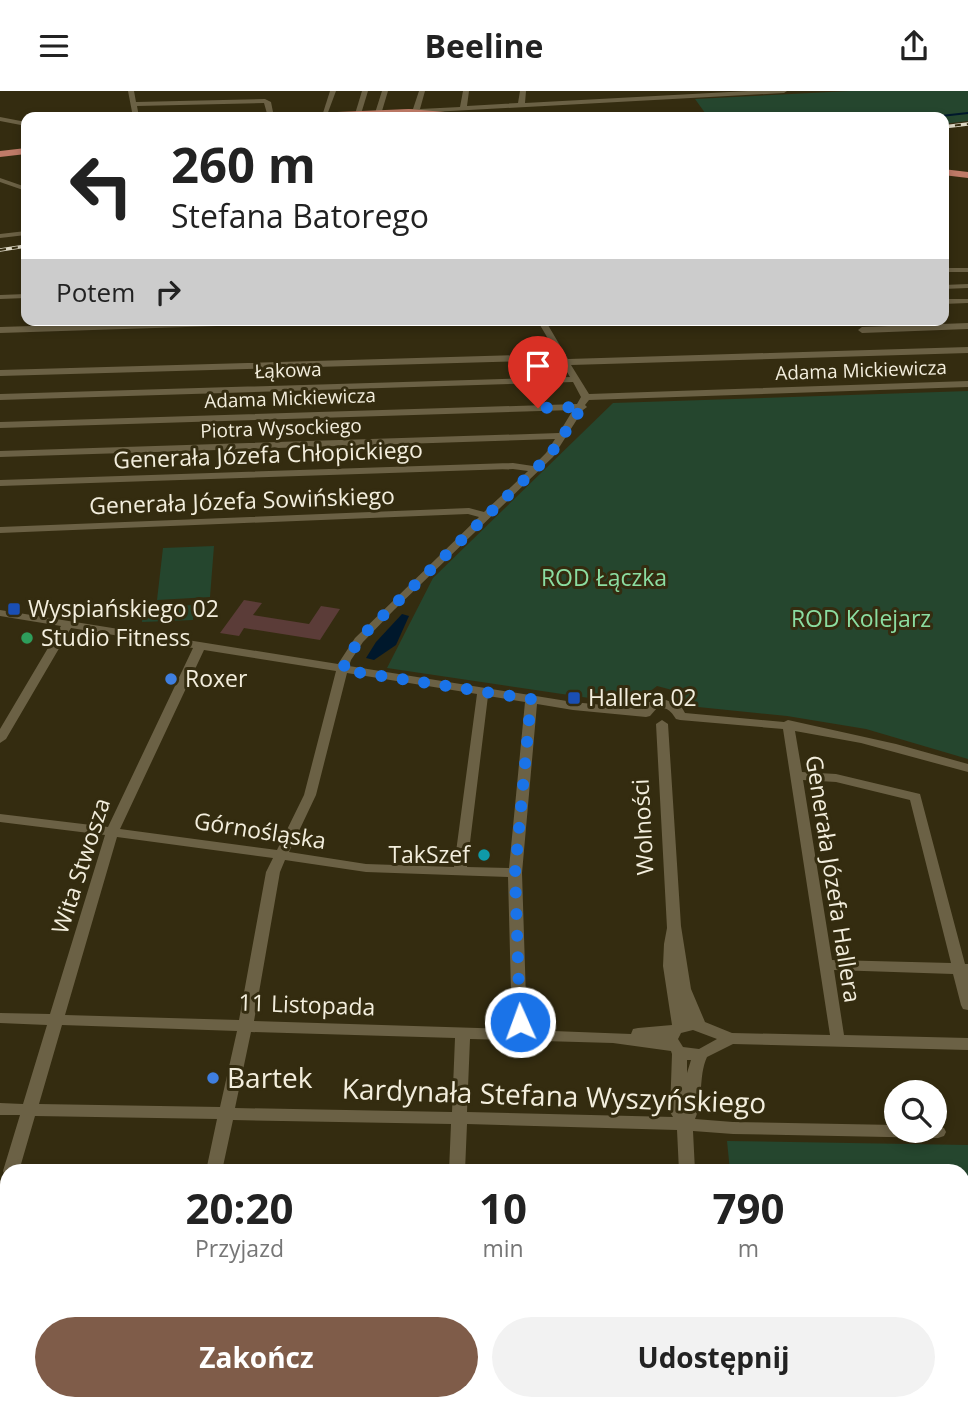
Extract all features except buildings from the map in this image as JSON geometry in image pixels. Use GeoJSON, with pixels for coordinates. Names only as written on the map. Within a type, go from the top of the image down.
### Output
{"type":"FeatureCollection","features":[{"type":"Feature","properties":{"kind":"main road"},"geometry":{"type":"LineString","coordinates":[[0,154],[21,152]]}},
{"type":"Feature","properties":{"kind":"main road"},"geometry":{"type":"LineString","coordinates":[[949,174],[968,176]]}},
{"type":"Feature","properties":{"kind":"street"},"geometry":{"type":"LineString","coordinates":[[131,91],[135,112]]}},
{"type":"Feature","properties":{"kind":"street"},"geometry":{"type":"LineString","coordinates":[[325,112],[333,91]]}},
{"type":"Feature","properties":{"kind":"street"},"geometry":{"type":"LineString","coordinates":[[359,112],[365,91]]}},
{"type":"Feature","properties":{"kind":"street"},"geometry":{"type":"LineString","coordinates":[[378,112],[385,91]]}},
{"type":"Feature","properties":{"kind":"street"},"geometry":{"type":"LineString","coordinates":[[416,110],[422,91]]}},
{"type":"Feature","properties":{"kind":"street"},"geometry":{"type":"LineString","coordinates":[[463,108],[466,91]]}},
{"type":"Feature","properties":{"kind":"street"},"geometry":{"type":"LineString","coordinates":[[503,106],[505,91]]}},
{"type":"Feature","properties":{"kind":"street"},"geometry":{"type":"LineString","coordinates":[[521,105],[523,91]]}},
{"type":"Feature","properties":{"kind":"street"},"geometry":{"type":"LineString","coordinates":[[612,91],[613,100]]}},
{"type":"Feature","properties":{"kind":"street"},"geometry":{"type":"LineString","coordinates":[[391,112],[784,91]]}},
{"type":"Feature","properties":{"kind":"street"},"geometry":{"type":"LineString","coordinates":[[573,92],[574,102]]}},
{"type":"Feature","properties":{"kind":"street"},"geometry":{"type":"LineString","coordinates":[[133,104],[259,100],[268,102],[270,112]]}},
{"type":"Feature","properties":{"kind":"street"},"geometry":{"type":"LineString","coordinates":[[455,112],[463,108]]}},
{"type":"Feature","properties":{"kind":"street"},"geometry":{"type":"LineString","coordinates":[[0,119],[21,123]]}},
{"type":"Feature","properties":{"kind":"street"},"geometry":{"type":"LineString","coordinates":[[0,180],[21,187]]}},
{"type":"Feature","properties":{"kind":"street"},"geometry":{"type":"LineString","coordinates":[[0,236],[21,234]]}},
{"type":"Feature","properties":{"kind":"street"},"geometry":{"type":"LineString","coordinates":[[949,270],[968,270]]}},
{"type":"Feature","properties":{"kind":"street"},"geometry":{"type":"LineString","coordinates":[[949,287],[968,286]]}},
{"type":"Feature","properties":{"kind":"street"},"geometry":{"type":"LineString","coordinates":[[0,297],[21,296]]}},
{"type":"Feature","properties":{"kind":"street"},"geometry":{"type":"LineString","coordinates":[[949,302],[968,301]]}},
{"type":"Feature","properties":{"kind":"street"},"geometry":{"type":"LineString","coordinates":[[0,330],[125,326]]}},
{"type":"Feature","properties":{"kind":"street"},"geometry":{"type":"LineString","coordinates":[[215,1164],[272,879],[310,795],[347,657],[368,630],[537,469],[563,436],[584,402],[577,379],[545,326]]}},
{"type":"Feature","properties":{"kind":"street"},"geometry":{"type":"LineString","coordinates":[[862,330],[968,326]]}},
{"type":"Feature","properties":{"kind":"street"},"geometry":{"type":"LineString","coordinates":[[0,373],[968,350]]}},
{"type":"Feature","properties":{"kind":"street","name":"Łąkowa"},"geometry":{"type":"LineString","coordinates":[[0,397],[577,379]]}},
{"type":"Feature","properties":{"kind":"street","name":"Adama Mickiewicza"},"geometry":{"type":"LineString","coordinates":[[0,425],[968,384]]}},
{"type":"Feature","properties":{"kind":"street","name":"Piotra Wysockiego"},"geometry":{"type":"LineString","coordinates":[[0,454],[563,436]]}},
{"type":"Feature","properties":{"kind":"street","name":"Generała Józefa Chłopickiego"},"geometry":{"type":"LineString","coordinates":[[0,483],[513,466],[537,469]]}},
{"type":"Feature","properties":{"kind":"street","name":"Generała Józefa Sowińskiego"},"geometry":{"type":"LineString","coordinates":[[0,530],[469,511],[485,516]]}},
{"type":"Feature","properties":{"kind":"street"},"geometry":{"type":"LineString","coordinates":[[0,614],[483,692],[646,713]]}},
{"type":"Feature","properties":{"kind":"street"},"geometry":{"type":"LineString","coordinates":[[0,739],[68,624]]}},
{"type":"Feature","properties":{"kind":"street","name":"Wita Stwosza"},"geometry":{"type":"LineString","coordinates":[[29,1110],[113,832],[200,646]]}},
{"type":"Feature","properties":{"kind":"street"},"geometry":{"type":"LineString","coordinates":[[460,871],[483,692]]}},
{"type":"Feature","properties":{"kind":"street"},"geometry":{"type":"LineString","coordinates":[[520,1035],[515,873],[531,699]]}},
{"type":"Feature","properties":{"kind":"street"},"geometry":{"type":"LineString","coordinates":[[646,713],[653,705],[666,704],[677,709],[680,716]]}},
{"type":"Feature","properties":{"kind":"street"},"geometry":{"type":"LineString","coordinates":[[646,713],[650,721],[662,725],[674,723],[680,716]]}},
{"type":"Feature","properties":{"kind":"street"},"geometry":{"type":"LineString","coordinates":[[680,716],[788,724],[869,739],[968,768]]}},
{"type":"Feature","properties":{"kind":"street","name":"Generała Józefa Hallera"},"geometry":{"type":"LineString","coordinates":[[788,724],[838,1041]]}},
{"type":"Feature","properties":{"kind":"street","name":"Wolności"},"geometry":{"type":"LineString","coordinates":[[662,725],[674,926],[684,989],[704,1027]]}},
{"type":"Feature","properties":{"kind":"street"},"geometry":{"type":"LineString","coordinates":[[795,776],[836,778],[916,797],[964,969],[968,1005]]}},
{"type":"Feature","properties":{"kind":"street","name":"Górnośląska"},"geometry":{"type":"LineString","coordinates":[[0,818],[366,868],[515,873]]}},
{"type":"Feature","properties":{"kind":"street","name":"Wolności"},"geometry":{"type":"LineString","coordinates":[[674,926],[670,943],[671,978],[680,1016],[676,1028]]}},
{"type":"Feature","properties":{"kind":"street"},"geometry":{"type":"LineString","coordinates":[[827,965],[964,969]]}},
{"type":"Feature","properties":{"kind":"street","name":"11 Listopada"},"geometry":{"type":"LineString","coordinates":[[0,1018],[613,1038],[660,1043],[677,1049]]}},
{"type":"Feature","properties":{"kind":"street"},"geometry":{"type":"LineString","coordinates":[[685,1124],[692,1114],[695,1070],[715,1041],[704,1027]]}},
{"type":"Feature","properties":{"kind":"street"},"geometry":{"type":"LineString","coordinates":[[687,1164],[685,1124],[678,1112],[677,1049],[671,1039],[676,1028],[704,1027],[731,1038],[968,1044]]}},
{"type":"Feature","properties":{"kind":"street","name":"11 Listopada"},"geometry":{"type":"LineString","coordinates":[[613,1038],[676,1028]]}},
{"type":"Feature","properties":{"kind":"street"},"geometry":{"type":"LineString","coordinates":[[457,1164],[463,1033]]}},
{"type":"Feature","properties":{"kind":"street"},"geometry":{"type":"LineString","coordinates":[[677,1049],[690,1055],[707,1052],[731,1038]]}},
{"type":"Feature","properties":{"kind":"street","name":"Kardynała Stefana Wyszyńskiego"},"geometry":{"type":"LineString","coordinates":[[0,1109],[458,1117],[884,1130]]}},
{"type":"Feature","properties":{"kind":"street"},"geometry":{"type":"LineString","coordinates":[[13,1164],[29,1110]]}},
{"type":"Feature","properties":{"kind":"green space"},"geometry":{"type":"Polygon","coordinates":[[[850,91],[968,91],[968,121],[949,123],[949,112],[704,112],[695,99],[850,91]]]}},
{"type":"Feature","properties":{"kind":"green space"},"geometry":{"type":"Polygon","coordinates":[[[968,391],[968,759],[866,729],[787,716],[698,707],[677,698],[672,690],[657,686],[635,699],[596,699],[387,668],[433,578],[613,403],[968,391]]]}},
{"type":"Feature","properties":{"kind":"green space"},"geometry":{"type":"Polygon","coordinates":[[[214,546],[210,597],[157,600],[163,548],[214,546]]]}},
{"type":"Feature","properties":{"kind":"green space"},"geometry":{"type":"Polygon","coordinates":[[[194,605],[193,620],[142,622],[144,607],[194,605]]]}},
{"type":"Feature","properties":{"kind":"green space"},"geometry":{"type":"Polygon","coordinates":[[[727,1141],[968,1145],[968,1164],[729,1164],[727,1141]]]}},
{"type":"Feature","properties":{"kind":"water"},"geometry":{"type":"Polygon","coordinates":[[[402,614],[409,616],[396,645],[374,660],[366,658],[376,642],[402,614]]]}},
{"type":"Feature","properties":{"kind":"waterway"},"geometry":{"type":"LineString","coordinates":[[949,115],[968,113]]}},
{"type":"Feature","properties":{"kind":"railway"},"geometry":{"type":"LineString","coordinates":[[949,126],[968,124]]}},
{"type":"Feature","properties":{"kind":"railway"},"geometry":{"type":"LineString","coordinates":[[0,250],[21,247]]}},
{"type":"Feature","properties":{"kind":"place","name":"Wyspiańskiego 02"},"geometry":{"type":"Point","coordinates":[14,609]}},
{"type":"Feature","properties":{"kind":"place","name":"Studio Fitness"},"geometry":{"type":"Point","coordinates":[27,638]}},
{"type":"Feature","properties":{"kind":"place","name":"Roxer"},"geometry":{"type":"Point","coordinates":[171,679]}},
{"type":"Feature","properties":{"kind":"place","name":"Hallera 02"},"geometry":{"type":"Point","coordinates":[574,698]}},
{"type":"Feature","properties":{"kind":"place","name":"TakSzef"},"geometry":{"type":"Point","coordinates":[484,855]}},
{"type":"Feature","properties":{"kind":"place","name":"Bartek"},"geometry":{"type":"Point","coordinates":[213,1078]}},
{"type":"Feature","properties":{"kind":"route"},"geometry":{"type":"LineString","coordinates":[[520,1022],[515,873],[528,707],[531,699],[343,670],[347,657],[368,630],[448,550],[550,455],[582,407],[538,408]]}},
{"type":"Feature","properties":{"kind":"park label","name":"ROD Łączka"},"geometry":{"type":"Point","coordinates":[604,578]}},
{"type":"Feature","properties":{"kind":"park label","name":"ROD Kolejarz"},"geometry":{"type":"Point","coordinates":[861,619]}}]}
